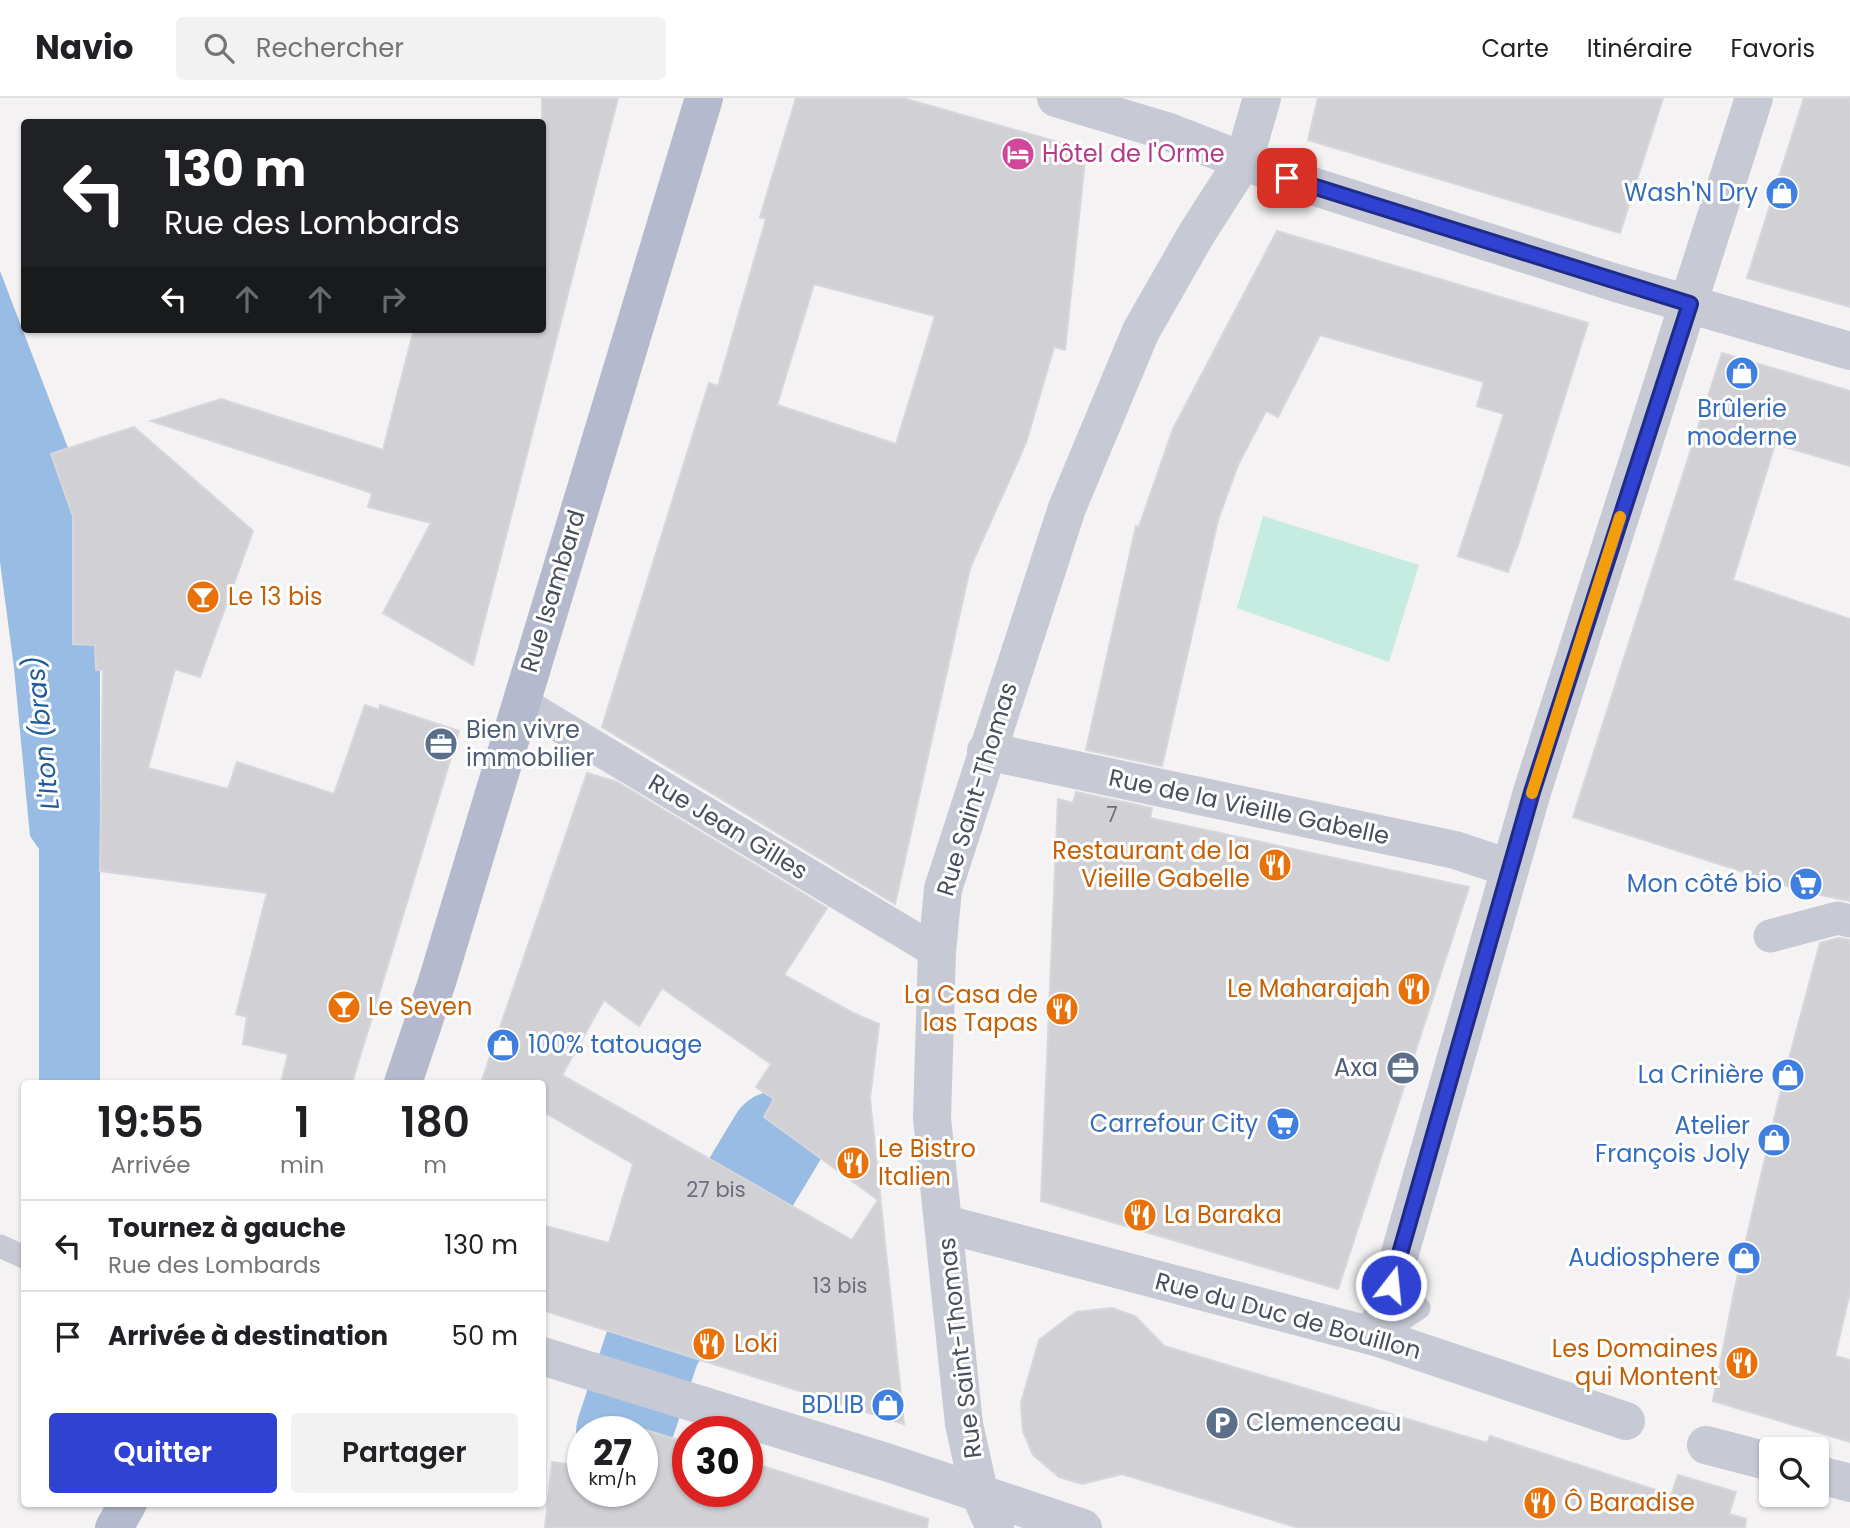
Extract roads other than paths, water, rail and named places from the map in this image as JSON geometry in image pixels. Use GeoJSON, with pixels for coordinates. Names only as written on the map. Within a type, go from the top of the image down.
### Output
{"type":"FeatureCollection","features":[{"type":"Feature","properties":{"kind":"main road","name":"Rue Isambard"},"geometry":{"type":"LineString","coordinates":[[404,1080],[437,982],[704,98]]}},
{"type":"Feature","properties":{"kind":"main road"},"geometry":{"type":"LineString","coordinates":[[114,1528],[126,1507]]}},
{"type":"Feature","properties":{"kind":"street"},"geometry":{"type":"LineString","coordinates":[[1056,98],[1169,132],[1287,178],[1850,351]]}},
{"type":"Feature","properties":{"kind":"street","name":"Rue Saint-Thomas"},"geometry":{"type":"LineString","coordinates":[[995,1528],[979,1492],[964,1424],[932,1118],[937,951],[943,889],[1067,508],[1141,331],[1196,233],[1244,160],[1262,98]]}},
{"type":"Feature","properties":{"kind":"street"},"geometry":{"type":"LineString","coordinates":[[1377,1337],[1521,869],[1587,614],[1690,304],[1754,98]]}},
{"type":"Feature","properties":{"kind":"street","name":"Rue Jean Gilles"},"geometry":{"type":"LineString","coordinates":[[520,702],[937,951]]}},
{"type":"Feature","properties":{"kind":"street","name":"Rue de la Vieille Gabelle"},"geometry":{"type":"LineString","coordinates":[[986,751],[1455,850],[1521,869]]}},
{"type":"Feature","properties":{"kind":"street"},"geometry":{"type":"LineString","coordinates":[[1770,936],[1838,918],[1850,921]]}},
{"type":"Feature","properties":{"kind":"street","name":"Rue du Duc de Bouillon"},"geometry":{"type":"LineString","coordinates":[[945,1224],[1377,1337],[1626,1421]]}},
{"type":"Feature","properties":{"kind":"street"},"geometry":{"type":"LineString","coordinates":[[546,1357],[979,1492],[1083,1528]]}},
{"type":"Feature","properties":{"kind":"street"},"geometry":{"type":"LineString","coordinates":[[1706,1444],[1759,1459]]}},
{"type":"Feature","properties":{"kind":"street"},"geometry":{"type":"LineString","coordinates":[[1829,1477],[1850,1483]]}},
{"type":"Feature","properties":{"kind":"lane"},"geometry":{"type":"LineString","coordinates":[[0,1245],[21,1256]]}},
{"type":"Feature","properties":{"kind":"lane"},"geometry":{"type":"LineString","coordinates":[[1377,1337],[1419,1308]]}},
{"type":"Feature","properties":{"kind":"water","name":"L'Iton (bras)"},"geometry":{"type":"Polygon","coordinates":[[[0,271],[21,326],[21,333],[24,333],[68,448],[51,454],[73,496],[73,644],[95,645],[96,670],[100,670],[100,1080],[39,1080],[39,849],[30,836],[14,668],[0,562],[0,271]]]}},
{"type":"Feature","properties":{"kind":"water"},"geometry":{"type":"Polygon","coordinates":[[[754,1130],[800,1148],[690,1311],[662,1277],[754,1130]]]}},
{"type":"Feature","properties":{"kind":"waterway"},"geometry":{"type":"LineString","coordinates":[[629,1416],[653,1345],[777,1139]]}},
{"type":"Feature","properties":{"kind":"place","name":"Hôtel de l'Orme"},"geometry":{"type":"Point","coordinates":[1018,154]}},
{"type":"Feature","properties":{"kind":"place","name":"Wash'N Dry"},"geometry":{"type":"Point","coordinates":[1782,193]}},
{"type":"Feature","properties":{"kind":"place","name":"Brûlerie moderne"},"geometry":{"type":"Point","coordinates":[1742,373]}},
{"type":"Feature","properties":{"kind":"place","name":"Le 13 bis"},"geometry":{"type":"Point","coordinates":[203,597]}},
{"type":"Feature","properties":{"kind":"place","name":"Bien vivre immobilier"},"geometry":{"type":"Point","coordinates":[441,744]}},
{"type":"Feature","properties":{"kind":"place","name":"Restaurant de la Vieille Gabelle"},"geometry":{"type":"Point","coordinates":[1275,865]}},
{"type":"Feature","properties":{"kind":"place","name":"Mon côté bio"},"geometry":{"type":"Point","coordinates":[1806,884]}},
{"type":"Feature","properties":{"kind":"place","name":"Le Maharajah"},"geometry":{"type":"Point","coordinates":[1414,989]}},
{"type":"Feature","properties":{"kind":"place","name":"Le Seven"},"geometry":{"type":"Point","coordinates":[344,1007]}},
{"type":"Feature","properties":{"kind":"place","name":"La Casa de las Tapas"},"geometry":{"type":"Point","coordinates":[1062,1009]}},
{"type":"Feature","properties":{"kind":"place","name":"100% tatouage"},"geometry":{"type":"Point","coordinates":[503,1045]}},
{"type":"Feature","properties":{"kind":"place","name":"Axa"},"geometry":{"type":"Point","coordinates":[1403,1068]}},
{"type":"Feature","properties":{"kind":"place","name":"La Crinière"},"geometry":{"type":"Point","coordinates":[1788,1075]}},
{"type":"Feature","properties":{"kind":"place","name":"Carrefour City"},"geometry":{"type":"Point","coordinates":[1283,1124]}},
{"type":"Feature","properties":{"kind":"place","name":"Atelier François Joly"},"geometry":{"type":"Point","coordinates":[1774,1140]}},
{"type":"Feature","properties":{"kind":"place","name":"Le Bistro Italien"},"geometry":{"type":"Point","coordinates":[853,1163]}},
{"type":"Feature","properties":{"kind":"place","name":"La Baraka"},"geometry":{"type":"Point","coordinates":[1140,1215]}},
{"type":"Feature","properties":{"kind":"place","name":"Audiosphere"},"geometry":{"type":"Point","coordinates":[1744,1258]}},
{"type":"Feature","properties":{"kind":"place","name":"Loki"},"geometry":{"type":"Point","coordinates":[709,1344]}},
{"type":"Feature","properties":{"kind":"place","name":"Les Domaines qui Montent"},"geometry":{"type":"Point","coordinates":[1742,1363]}},
{"type":"Feature","properties":{"kind":"place","name":"BDLIB"},"geometry":{"type":"Point","coordinates":[888,1405]}},
{"type":"Feature","properties":{"kind":"place","name":"Clemenceau"},"geometry":{"type":"Point","coordinates":[1222,1423]}},
{"type":"Feature","properties":{"kind":"place","name":"Ô Baradise"},"geometry":{"type":"Point","coordinates":[1540,1503]}}]}
